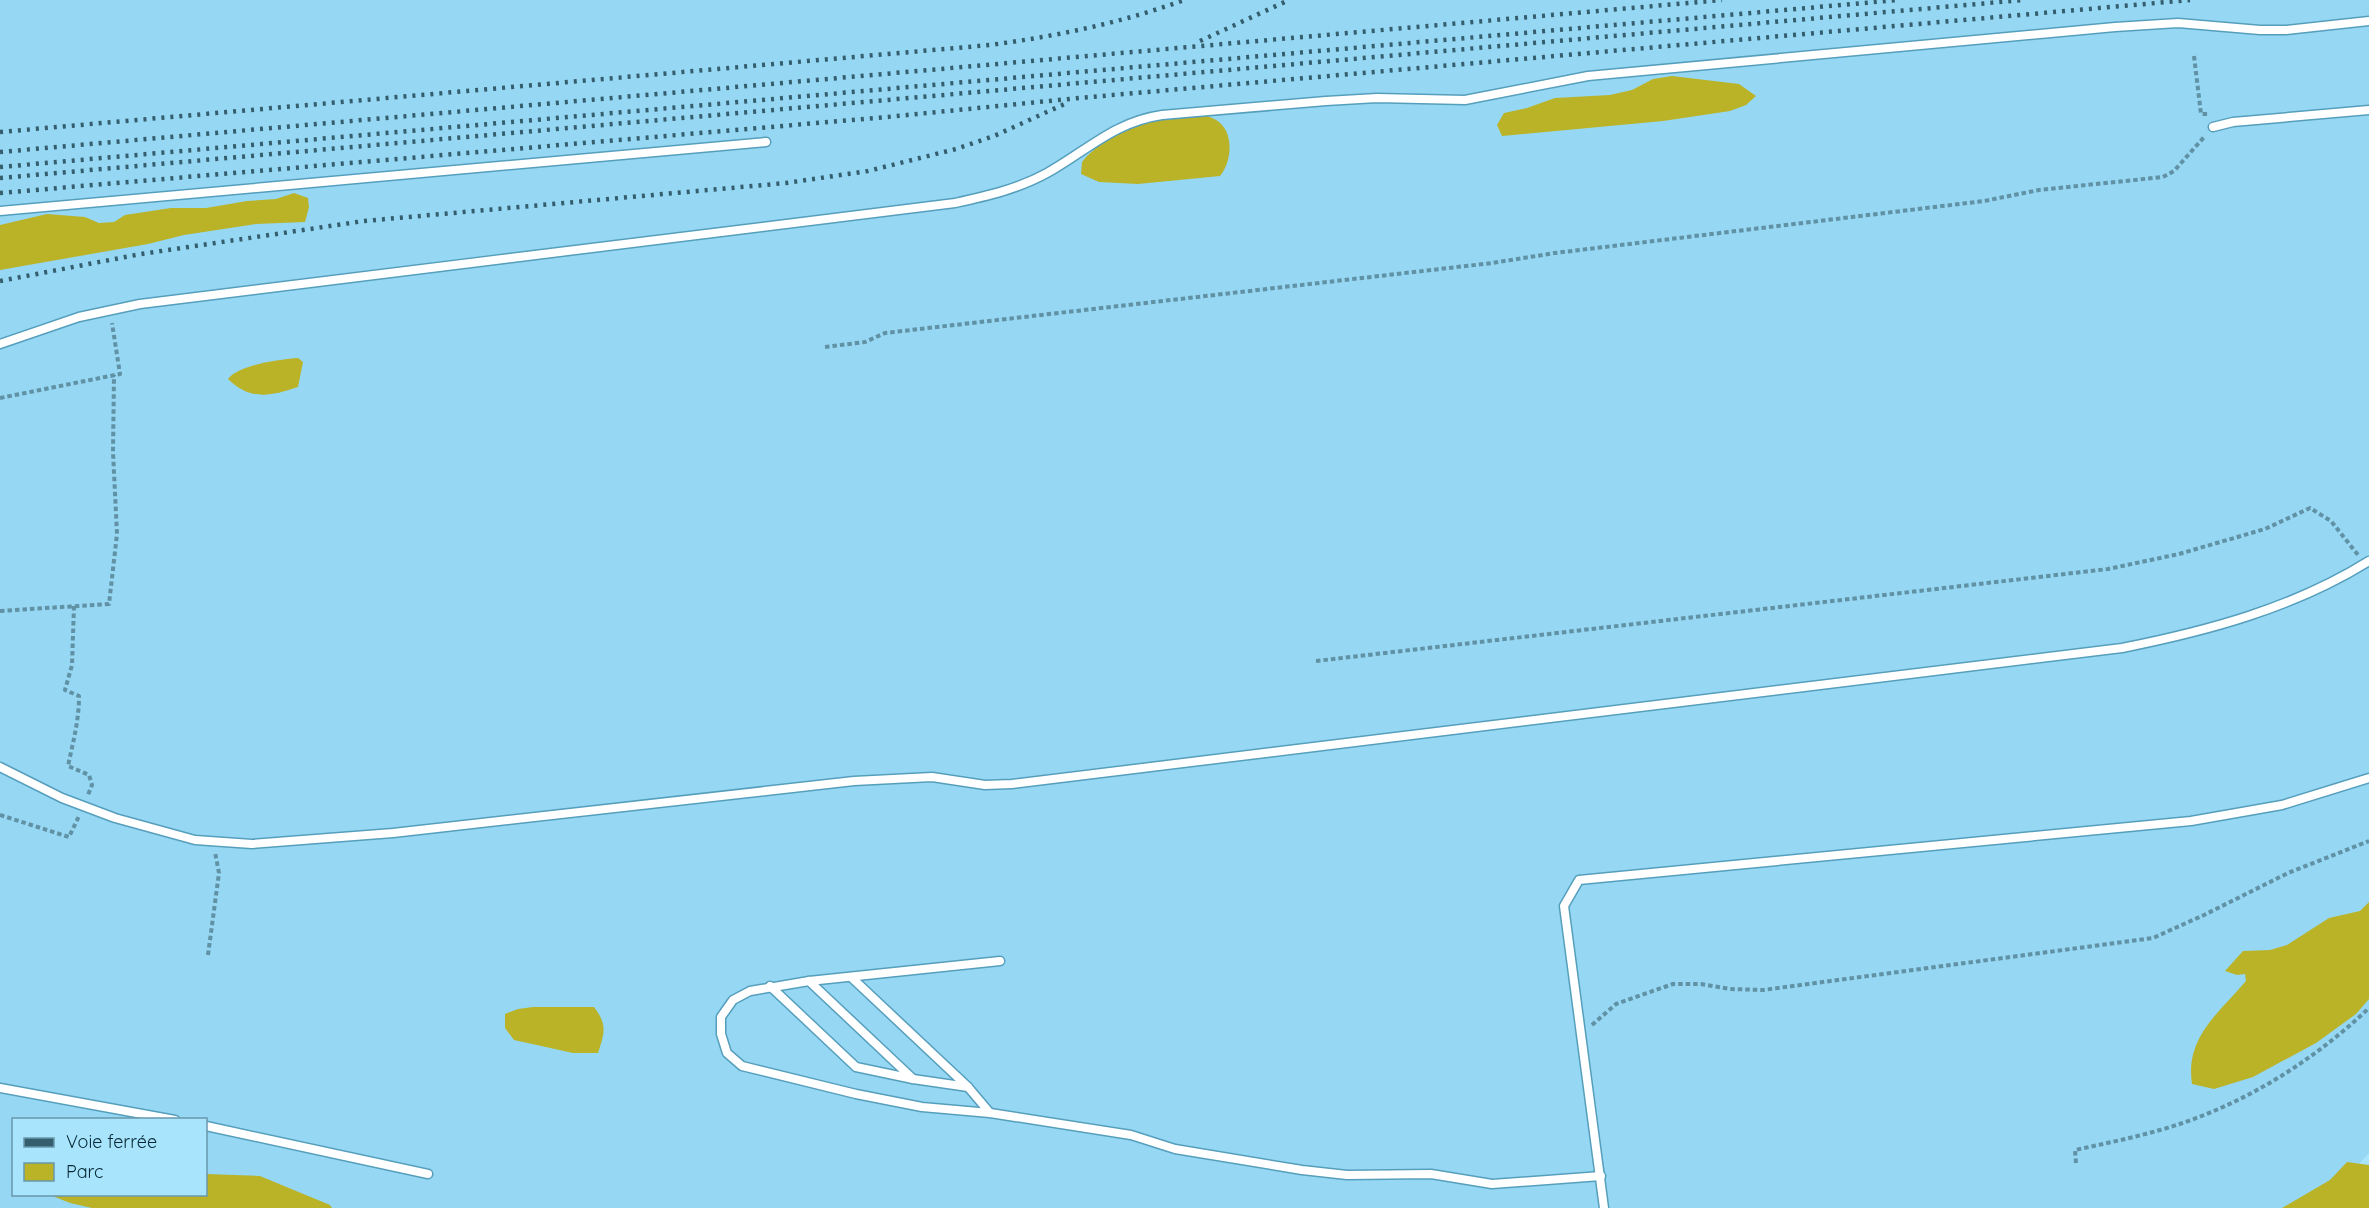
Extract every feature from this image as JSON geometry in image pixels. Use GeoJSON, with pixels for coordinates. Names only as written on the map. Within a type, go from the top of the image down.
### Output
{"type":"FeatureCollection","features":[{"type":"Feature","properties":{"kind":"lane"},"geometry":{"type":"LineString","coordinates":[[0,344],[79,317],[140,304],[955,203],[1005,192],[1046,173],[1124,124],[1162,115],[1336,100],[1377,98],[1465,100],[1588,75],[2115,27],[2178,23],[2286,30],[2369,21]]}},
{"type":"Feature","properties":{"kind":"lane"},"geometry":{"type":"LineString","coordinates":[[2213,127],[2233,122],[2369,110]]}},
{"type":"Feature","properties":{"kind":"lane"},"geometry":{"type":"LineString","coordinates":[[0,211],[766,142]]}},
{"type":"Feature","properties":{"kind":"lane"},"geometry":{"type":"LineString","coordinates":[[0,767],[84,807],[153,830],[214,842],[252,844],[393,833],[854,781],[932,777],[985,785],[1012,784],[2122,648],[2187,635],[2304,596],[2367,562]]}},
{"type":"Feature","properties":{"kind":"lane"},"geometry":{"type":"LineString","coordinates":[[1604,1208],[1564,906],[1578,880],[2191,821],[2282,805],[2369,778]]}},
{"type":"Feature","properties":{"kind":"lane"},"geometry":{"type":"LineString","coordinates":[[1000,961],[809,981],[750,991],[733,1000],[721,1017],[721,1034],[727,1053],[741,1066],[856,1094],[922,1107],[990,1113],[1131,1135],[1174,1149],[1347,1175],[1431,1174],[1492,1184],[1601,1176]]}},
{"type":"Feature","properties":{"kind":"lane"},"geometry":{"type":"LineString","coordinates":[[851,977],[968,1087],[990,1113]]}},
{"type":"Feature","properties":{"kind":"lane"},"geometry":{"type":"LineString","coordinates":[[809,981],[913,1079]]}},
{"type":"Feature","properties":{"kind":"lane"},"geometry":{"type":"LineString","coordinates":[[771,986],[856,1067],[968,1087]]}},
{"type":"Feature","properties":{"kind":"lane"},"geometry":{"type":"LineString","coordinates":[[0,1088],[170,1118]]}},
{"type":"Feature","properties":{"kind":"lane"},"geometry":{"type":"LineString","coordinates":[[207,1126],[428,1174]]}},
{"type":"Feature","properties":{"kind":"path"},"geometry":{"type":"LineString","coordinates":[[825,347],[865,342],[885,333],[955,327],[1430,268],[1492,263],[1555,253],[1984,201],[2039,190],[2154,178],[2174,171],[2213,127],[2209,114],[2201,114],[2194,56]]}},
{"type":"Feature","properties":{"kind":"path"},"geometry":{"type":"LineString","coordinates":[[0,398],[120,374],[109,311]]}},
{"type":"Feature","properties":{"kind":"path"},"geometry":{"type":"LineString","coordinates":[[0,611],[109,604],[117,534],[113,458],[114,375]]}},
{"type":"Feature","properties":{"kind":"path"},"geometry":{"type":"LineString","coordinates":[[1316,661],[2108,570],[2179,554],[2265,529],[2310,508],[2331,521],[2367,562]]}},
{"type":"Feature","properties":{"kind":"path"},"geometry":{"type":"LineString","coordinates":[[0,815],[69,837],[92,785],[89,775],[68,766],[75,739],[79,706],[79,696],[66,690],[72,665],[74,606]]}},
{"type":"Feature","properties":{"kind":"path"},"geometry":{"type":"LineString","coordinates":[[1581,1040],[1595,1020],[1616,1004],[1673,984],[1701,984],[1730,989],[1763,990],[2153,938],[2288,873],[2369,841]]}},
{"type":"Feature","properties":{"kind":"path"},"geometry":{"type":"LineString","coordinates":[[208,955],[219,873],[214,842]]}},
{"type":"Feature","properties":{"kind":"path"},"geometry":{"type":"LineString","coordinates":[[2076,1163],[2074,1150],[2161,1130],[2241,1099],[2279,1078],[2319,1050],[2369,1008]]}},
{"type":"Feature","properties":{"kind":"shaded area"},"geometry":{"type":"Polygon","coordinates":[[[0,0],[2369,0],[2369,1153],[2318,1208],[0,1208],[0,0]]]}},
{"type":"Feature","properties":{"kind":"green space"},"geometry":{"type":"Polygon","coordinates":[[[1672,76],[1739,84],[1756,96],[1746,105],[1730,111],[1663,121],[1502,136],[1497,125],[1504,113],[1555,98],[1610,95],[1632,90],[1653,79],[1672,76]]]}},
{"type":"Feature","properties":{"kind":"green space"},"geometry":{"type":"Polygon","coordinates":[[[1196,112],[1217,120],[1227,134],[1229,156],[1220,176],[1138,184],[1099,182],[1081,174],[1082,162],[1087,156],[1121,126],[1196,112]]]}},
{"type":"Feature","properties":{"kind":"green space"},"geometry":{"type":"Polygon","coordinates":[[[294,193],[308,198],[309,207],[305,222],[256,224],[184,235],[148,244],[0,270],[0,225],[47,214],[85,217],[99,223],[114,222],[125,215],[171,208],[206,208],[276,199],[294,193]]]}},
{"type":"Feature","properties":{"kind":"green space"},"geometry":{"type":"Polygon","coordinates":[[[298,358],[303,362],[298,387],[288,390],[270,394],[253,394],[244,391],[228,379],[250,366],[298,358]]]}},
{"type":"Feature","properties":{"kind":"green space"},"geometry":{"type":"Polygon","coordinates":[[[2369,902],[2369,999],[2356,1014],[2316,1043],[2253,1077],[2214,1089],[2192,1084],[2191,1067],[2199,1039],[2215,1015],[2246,981],[2245,974],[2237,975],[2225,971],[2243,951],[2270,950],[2287,945],[2329,918],[2360,911],[2369,902]]]}},
{"type":"Feature","properties":{"kind":"green space"},"geometry":{"type":"Polygon","coordinates":[[[533,1007],[594,1007],[604,1028],[598,1053],[573,1053],[514,1040],[505,1028],[505,1014],[533,1007]]]}},
{"type":"Feature","properties":{"kind":"green space"},"geometry":{"type":"Polygon","coordinates":[[[2347,1162],[2369,1165],[2369,1208],[2282,1208],[2330,1180],[2347,1162]]]}},
{"type":"Feature","properties":{"kind":"green space"},"geometry":{"type":"Polygon","coordinates":[[[207,1174],[260,1176],[330,1205],[332,1208],[92,1208],[52,1196],[207,1196],[207,1174]]]}},
{"type":"Feature","properties":{"kind":"railway"},"geometry":{"type":"LineString","coordinates":[[0,132],[990,45],[1088,28],[1184,0]]}},
{"type":"Feature","properties":{"kind":"railway"},"geometry":{"type":"LineString","coordinates":[[1200,41],[1289,0]]}},
{"type":"Feature","properties":{"kind":"railway"},"geometry":{"type":"LineString","coordinates":[[0,152],[1722,0]]}},
{"type":"Feature","properties":{"kind":"railway"},"geometry":{"type":"LineString","coordinates":[[0,167],[1898,0]]}},
{"type":"Feature","properties":{"kind":"railway"},"geometry":{"type":"LineString","coordinates":[[0,178],[2023,0]]}},
{"type":"Feature","properties":{"kind":"railway"},"geometry":{"type":"LineString","coordinates":[[0,193],[887,117],[2190,0]]}},
{"type":"Feature","properties":{"kind":"railway"},"geometry":{"type":"LineString","coordinates":[[0,281],[141,254],[364,221],[786,183],[868,171],[956,149],[994,136],[1069,102]]}}]}
